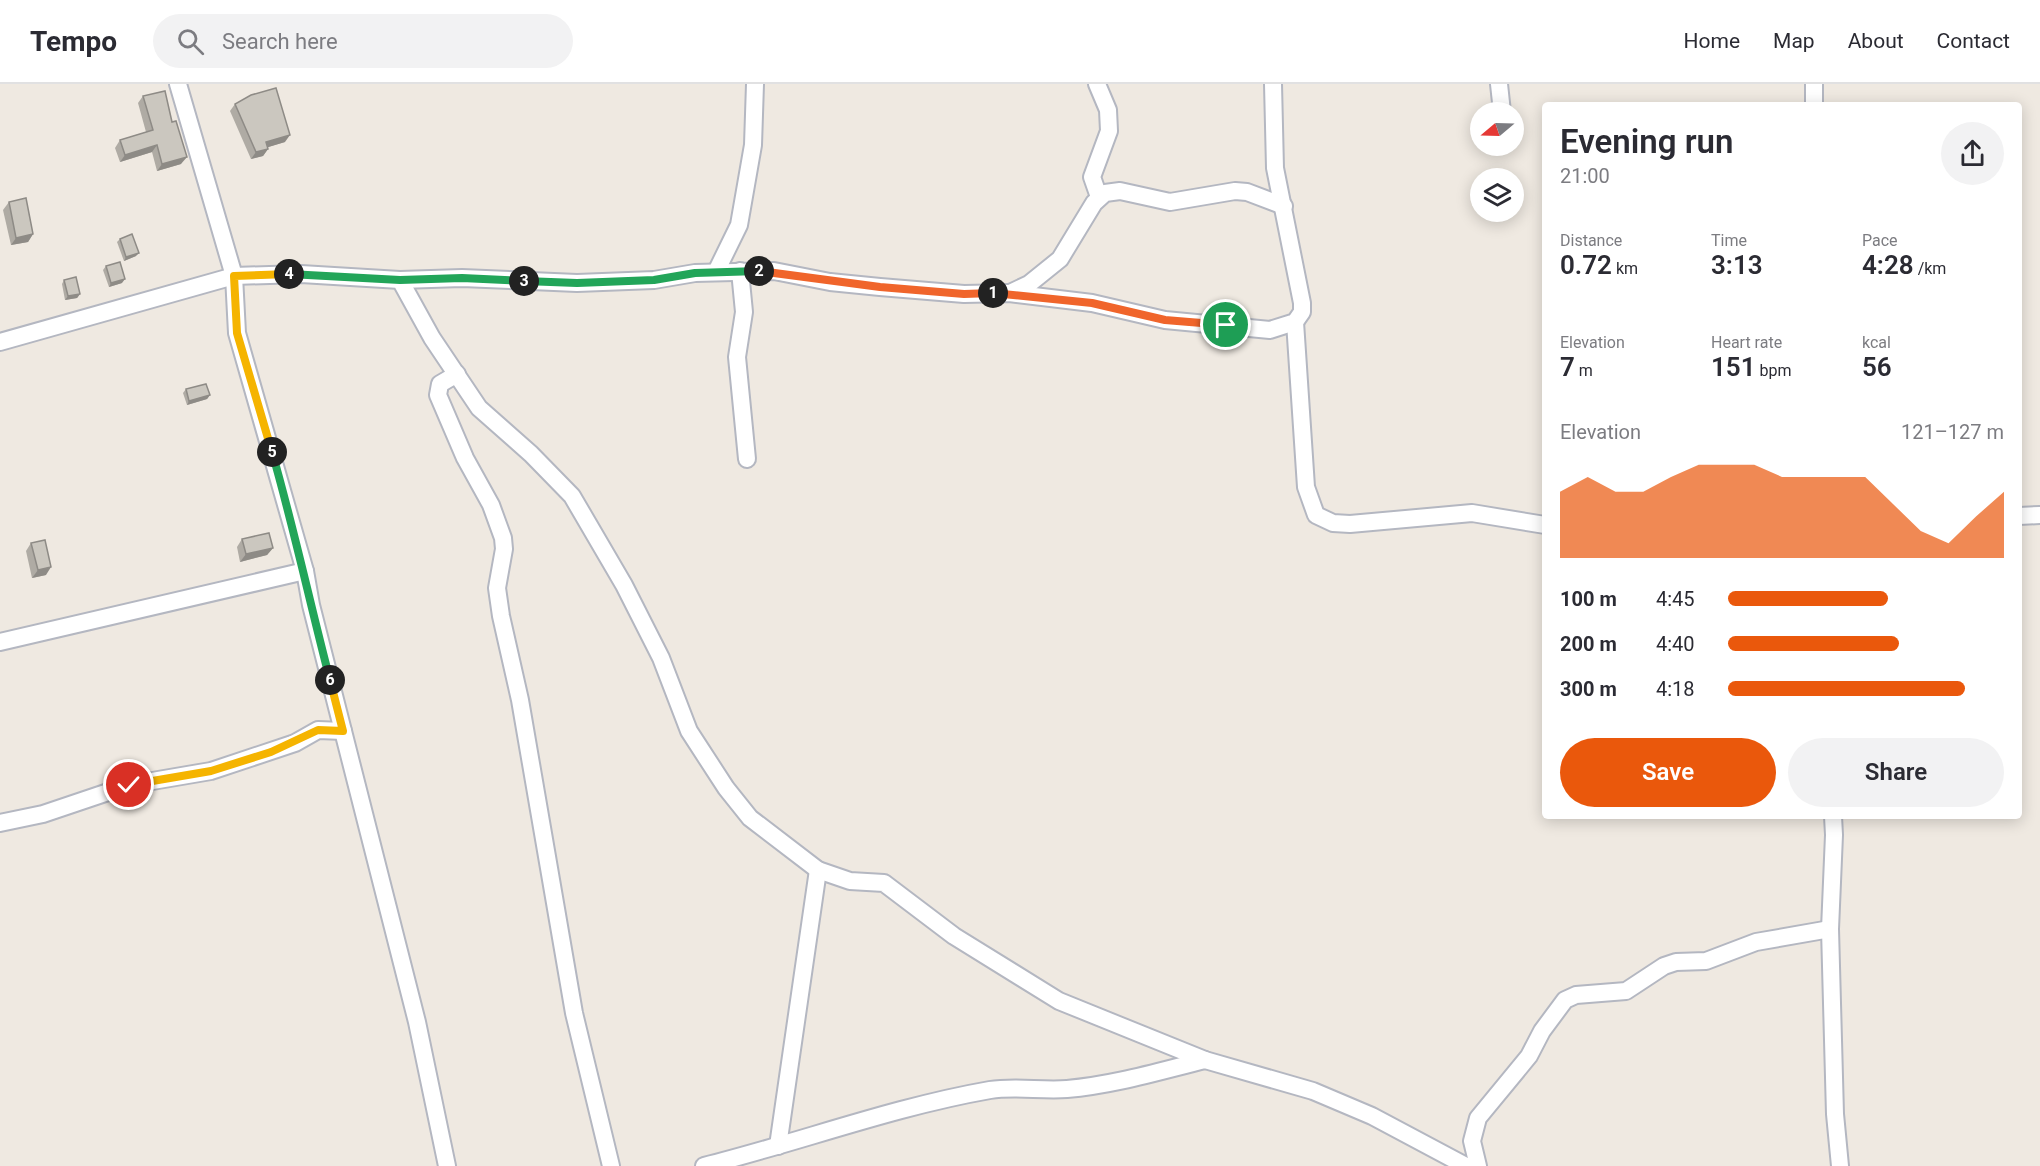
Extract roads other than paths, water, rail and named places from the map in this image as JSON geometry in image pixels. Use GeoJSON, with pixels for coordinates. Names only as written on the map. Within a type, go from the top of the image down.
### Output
{"type":"FeatureCollection","features":[{"type":"Feature","properties":{"kind":"street"},"geometry":{"type":"LineString","coordinates":[[178,84],[234,276],[237,333],[305,571],[310,605],[417,1022],[447,1166]]}},
{"type":"Feature","properties":{"kind":"street"},"geometry":{"type":"LineString","coordinates":[[716,272],[739,225],[753,145],[755,84]]}},
{"type":"Feature","properties":{"kind":"street"},"geometry":{"type":"LineString","coordinates":[[1097,84],[1109,118],[1105,146],[1092,177],[1099,197]]}},
{"type":"Feature","properties":{"kind":"street"},"geometry":{"type":"LineString","coordinates":[[0,342],[234,276],[301,274],[400,280],[462,278],[577,283],[654,280],[716,272],[774,271],[830,282],[964,294],[1009,293],[1092,303],[1165,320],[1249,330],[1270,330],[1295,322],[1302,312],[1284,206],[1275,168],[1273,84]]}},
{"type":"Feature","properties":{"kind":"street"},"geometry":{"type":"LineString","coordinates":[[1499,84],[1501,102]]}},
{"type":"Feature","properties":{"kind":"street"},"geometry":{"type":"LineString","coordinates":[[1814,84],[1814,102]]}},
{"type":"Feature","properties":{"kind":"street"},"geometry":{"type":"LineString","coordinates":[[1009,293],[1029,284],[1060,259],[1099,197],[1120,191],[1170,202],[1235,191],[1247,192],[1284,206]]}},
{"type":"Feature","properties":{"kind":"street"},"geometry":{"type":"LineString","coordinates":[[740,271],[744,312],[737,357],[747,459]]}},
{"type":"Feature","properties":{"kind":"street"},"geometry":{"type":"LineString","coordinates":[[400,280],[432,338],[479,408],[531,454],[572,496],[624,585],[661,658],[689,731],[726,788],[750,818],[818,870],[850,881],[884,883],[954,936],[1059,1001],[1205,1060],[1313,1091],[1372,1116],[1468,1165],[1473,1130],[1478,1118],[1529,1056],[1542,1031],[1565,1000],[1576,995],[1626,991],[1664,966],[1676,962],[1706,961],[1755,942],[1830,929]]}},
{"type":"Feature","properties":{"kind":"street"},"geometry":{"type":"LineString","coordinates":[[1295,322],[1306,487],[1316,515],[1333,523],[1350,524],[1472,513],[1542,525]]}},
{"type":"Feature","properties":{"kind":"street"},"geometry":{"type":"LineString","coordinates":[[457,374],[440,384],[438,395],[465,458],[491,505],[503,538],[504,549],[497,588],[501,616],[520,700],[574,1013],[611,1166]]}},
{"type":"Feature","properties":{"kind":"street"},"geometry":{"type":"LineString","coordinates":[[2022,516],[2040,515]]}},
{"type":"Feature","properties":{"kind":"street"},"geometry":{"type":"LineString","coordinates":[[0,642],[305,571]]}},
{"type":"Feature","properties":{"kind":"street"},"geometry":{"type":"LineString","coordinates":[[0,823],[43,814],[129,785],[211,771],[271,752],[318,730],[343,731]]}},
{"type":"Feature","properties":{"kind":"street"},"geometry":{"type":"LineString","coordinates":[[1833,819],[1830,929],[1835,1114],[1840,1166]]}},
{"type":"Feature","properties":{"kind":"street"},"geometry":{"type":"LineString","coordinates":[[778,1146],[818,870]]}},
{"type":"Feature","properties":{"kind":"street"},"geometry":{"type":"LineString","coordinates":[[704,1166],[861,1120],[956,1097],[993,1090],[1067,1089],[1112,1083],[1205,1060]]}}]}
